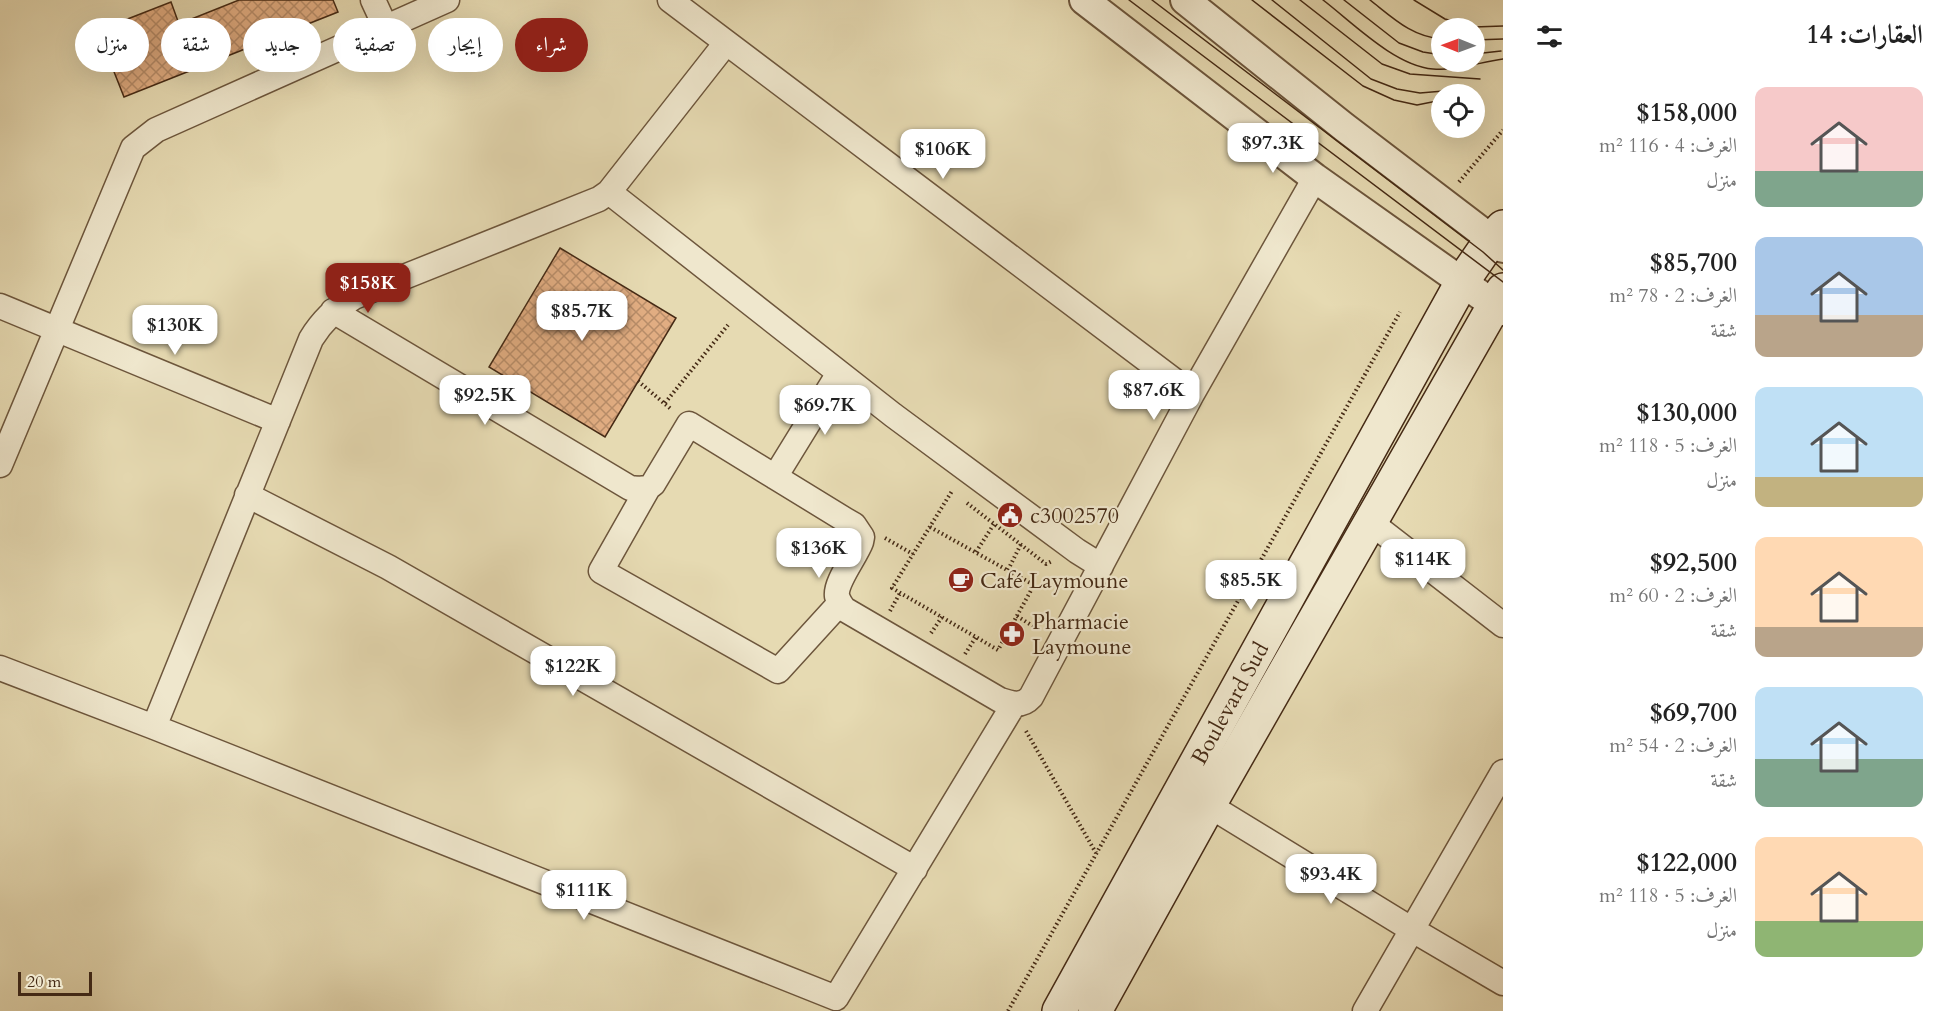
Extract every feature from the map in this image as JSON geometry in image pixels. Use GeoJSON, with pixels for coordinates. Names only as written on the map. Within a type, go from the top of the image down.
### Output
{"type":"FeatureCollection","features":[{"type":"Feature","properties":{"kind":"main road","name":"Boulevard Sud"},"geometry":{"type":"LineString","coordinates":[[1095,1011],[1196,797],[1462,282],[1499,238]]}},
{"type":"Feature","properties":{"kind":"main road","name":"Boulevard Sud"},"geometry":{"type":"LineString","coordinates":[[1059,1011],[1370,522],[1500,301]]}},
{"type":"Feature","properties":{"kind":"street"},"geometry":{"type":"LineString","coordinates":[[373,0],[381,18]]}},
{"type":"Feature","properties":{"kind":"street"},"geometry":{"type":"LineString","coordinates":[[404,18],[447,0]]}},
{"type":"Feature","properties":{"kind":"street"},"geometry":{"type":"LineString","coordinates":[[670,0],[1192,394]]}},
{"type":"Feature","properties":{"kind":"street"},"geometry":{"type":"LineString","coordinates":[[1084,0],[1315,177],[1462,282],[1500,301]]}},
{"type":"Feature","properties":{"kind":"street"},"geometry":{"type":"LineString","coordinates":[[1185,0],[1442,203],[1499,238]]}},
{"type":"Feature","properties":{"kind":"street"},"geometry":{"type":"LineString","coordinates":[[154,727],[311,339],[320,324],[333,311],[354,297],[599,199],[609,192],[726,43]]}},
{"type":"Feature","properties":{"kind":"street"},"geometry":{"type":"LineString","coordinates":[[0,465],[133,148],[156,130],[333,50]]}},
{"type":"Feature","properties":{"kind":"street"},"geometry":{"type":"LineString","coordinates":[[840,603],[778,671],[601,571],[648,488],[653,484],[688,424],[854,525],[862,537],[858,551],[840,582],[837,592],[840,603],[851,614],[1000,700],[1014,704],[1022,703],[1031,697],[1192,394],[1315,177]]}},
{"type":"Feature","properties":{"kind":"street"},"geometry":{"type":"LineString","coordinates":[[609,192],[913,430],[1101,566]]}},
{"type":"Feature","properties":{"kind":"street"},"geometry":{"type":"LineString","coordinates":[[0,306],[278,421]]}},
{"type":"Feature","properties":{"kind":"street"},"geometry":{"type":"LineString","coordinates":[[333,311],[630,488],[648,488]]}},
{"type":"Feature","properties":{"kind":"street"},"geometry":{"type":"LineString","coordinates":[[775,477],[839,373]]}},
{"type":"Feature","properties":{"kind":"street"},"geometry":{"type":"LineString","coordinates":[[247,495],[388,567],[915,869]]}},
{"type":"Feature","properties":{"kind":"street"},"geometry":{"type":"LineString","coordinates":[[1370,522],[1503,625]]}},
{"type":"Feature","properties":{"kind":"street"},"geometry":{"type":"LineString","coordinates":[[0,668],[836,998],[1014,704]]}},
{"type":"Feature","properties":{"kind":"street"},"geometry":{"type":"LineString","coordinates":[[1365,1011],[1503,772]]}},
{"type":"Feature","properties":{"kind":"street"},"geometry":{"type":"LineString","coordinates":[[1196,797],[1503,983]]}},
{"type":"Feature","properties":{"kind":"path"},"geometry":{"type":"LineString","coordinates":[[1442,203],[1503,130]]}},
{"type":"Feature","properties":{"kind":"path"},"geometry":{"type":"LineString","coordinates":[[1008,1011],[1400,312]]}},
{"type":"Feature","properties":{"kind":"path"},"geometry":{"type":"LineString","coordinates":[[665,403],[728,325]]}},
{"type":"Feature","properties":{"kind":"path"},"geometry":{"type":"LineString","coordinates":[[638,381],[688,424]]}},
{"type":"Feature","properties":{"kind":"path"},"geometry":{"type":"LineString","coordinates":[[942,484],[1046,564],[1057,560]]}},
{"type":"Feature","properties":{"kind":"path"},"geometry":{"type":"LineString","coordinates":[[930,526],[1034,585],[998,650],[892,588],[930,526],[952,491]]}},
{"type":"Feature","properties":{"kind":"path"},"geometry":{"type":"LineString","coordinates":[[976,552],[994,524]]}},
{"type":"Feature","properties":{"kind":"path"},"geometry":{"type":"LineString","coordinates":[[879,534],[913,554]]}},
{"type":"Feature","properties":{"kind":"path"},"geometry":{"type":"LineString","coordinates":[[1008,570],[1021,544]]}},
{"type":"Feature","properties":{"kind":"path"},"geometry":{"type":"LineString","coordinates":[[886,616],[900,593]]}},
{"type":"Feature","properties":{"kind":"path"},"geometry":{"type":"LineString","coordinates":[[927,639],[942,617]]}},
{"type":"Feature","properties":{"kind":"path"},"geometry":{"type":"LineString","coordinates":[[961,660],[976,637]]}},
{"type":"Feature","properties":{"kind":"path"},"geometry":{"type":"LineString","coordinates":[[1014,704],[1030,741],[1096,853]]}},
{"type":"Feature","properties":{"kind":"building"},"geometry":{"type":"Polygon","coordinates":[[[239,0],[333,0],[338,12],[321,19],[243,18],[243,50],[231,54],[231,18],[194,18],[239,0]]]}},
{"type":"Feature","properties":{"kind":"building"},"geometry":{"type":"Polygon","coordinates":[[[171,2],[177,18],[161,18],[161,72],[187,72],[124,97],[114,72],[149,72],[149,18],[130,18],[171,2]]]}},
{"type":"Feature","properties":{"kind":"building"},"geometry":{"type":"Polygon","coordinates":[[[560,248],[676,318],[605,437],[489,367],[560,248]]]}},
{"type":"Feature","properties":{"kind":"tram line"},"geometry":{"type":"LineString","coordinates":[[1129,0],[1503,282]]}},
{"type":"Feature","properties":{"kind":"tram line"},"geometry":{"type":"LineString","coordinates":[[1152,0],[1483,252],[1503,270]]}},
{"type":"Feature","properties":{"kind":"tram line"},"geometry":{"type":"LineString","coordinates":[[1252,0],[1363,86],[1394,100],[1417,105],[1431,102]]}},
{"type":"Feature","properties":{"kind":"tram line"},"geometry":{"type":"LineString","coordinates":[[1272,0],[1371,79],[1397,89],[1420,93],[1431,92]]}},
{"type":"Feature","properties":{"kind":"tram line"},"geometry":{"type":"LineString","coordinates":[[1300,0],[1382,64],[1410,74],[1480,79]]}},
{"type":"Feature","properties":{"kind":"tram line"},"geometry":{"type":"LineString","coordinates":[[1323,0],[1389,52],[1419,66],[1450,69],[1503,59]]}},
{"type":"Feature","properties":{"kind":"tram line"},"geometry":{"type":"LineString","coordinates":[[1344,0],[1399,43],[1431,53]]}},
{"type":"Feature","properties":{"kind":"tram line"},"geometry":{"type":"LineString","coordinates":[[1370,0],[1412,31],[1431,37]]}},
{"type":"Feature","properties":{"kind":"tram line"},"geometry":{"type":"LineString","coordinates":[[1414,0],[1445,19],[1474,27],[1503,26]]}},
{"type":"Feature","properties":{"kind":"tram line"},"geometry":{"type":"LineString","coordinates":[[1485,40],[1503,39]]}},
{"type":"Feature","properties":{"kind":"tram line"},"geometry":{"type":"LineString","coordinates":[[1485,53],[1501,51]]}},
{"type":"Feature","properties":{"kind":"place","name":"c3002570"},"geometry":{"type":"Point","coordinates":[1010,515]}},
{"type":"Feature","properties":{"kind":"place","name":"Café Laymoune"},"geometry":{"type":"Point","coordinates":[961,580]}},
{"type":"Feature","properties":{"kind":"place","name":"Pharmacie Laymoune"},"geometry":{"type":"Point","coordinates":[1012,634]}}]}
